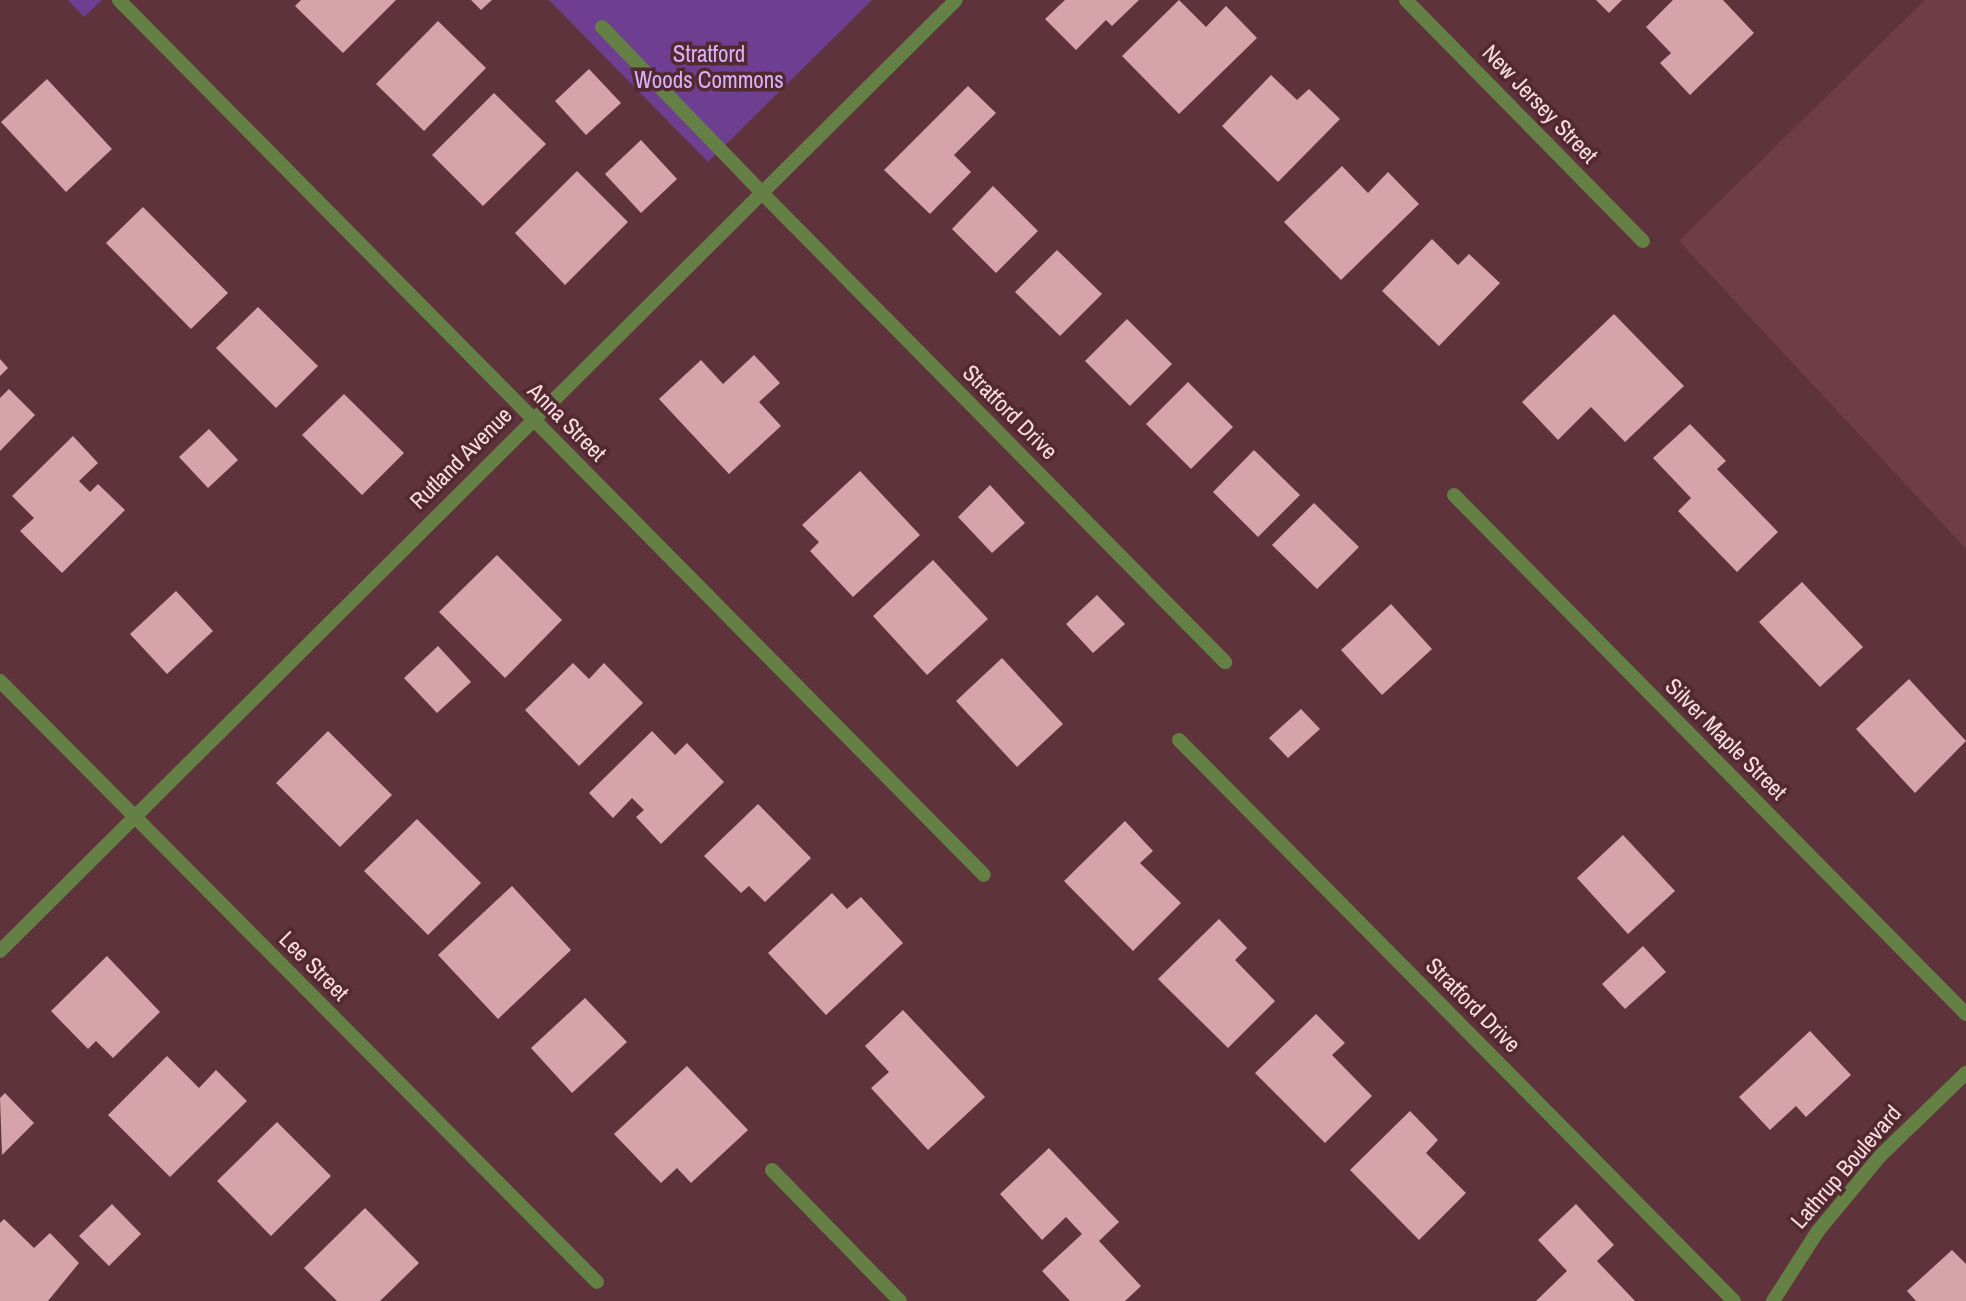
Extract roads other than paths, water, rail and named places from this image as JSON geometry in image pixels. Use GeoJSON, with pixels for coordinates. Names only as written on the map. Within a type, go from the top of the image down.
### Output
{"type":"FeatureCollection","features":[{"type":"Feature","properties":{"kind":"street","name":"Anna Street"},"geometry":{"type":"LineString","coordinates":[[119,0],[984,875]]}},
{"type":"Feature","properties":{"kind":"street","name":"Rutland Avenue"},"geometry":{"type":"LineString","coordinates":[[0,951],[532,420],[764,194],[956,0]]}},
{"type":"Feature","properties":{"kind":"street","name":"New Jersey Street"},"geometry":{"type":"LineString","coordinates":[[1406,0],[1643,241]]}},
{"type":"Feature","properties":{"kind":"street","name":"Stratford Drive"},"geometry":{"type":"LineString","coordinates":[[602,27],[1225,662]]}},
{"type":"Feature","properties":{"kind":"street","name":"Silver Maple Street"},"geometry":{"type":"LineString","coordinates":[[1454,495],[1966,1014]]}},
{"type":"Feature","properties":{"kind":"street","name":"Lee Street"},"geometry":{"type":"LineString","coordinates":[[0,681],[597,1282]]}},
{"type":"Feature","properties":{"kind":"street","name":"Stratford Drive"},"geometry":{"type":"LineString","coordinates":[[1179,740],[1734,1301]]}},
{"type":"Feature","properties":{"kind":"street","name":"Lathrup Boulevard"},"geometry":{"type":"LineString","coordinates":[[1773,1301],[1818,1231],[1880,1156],[1966,1073]]}},
{"type":"Feature","properties":{"kind":"street"},"geometry":{"type":"LineString","coordinates":[[772,1170],[900,1301]]}},
{"type":"Feature","properties":{"kind":"park label","name":"Stratford Woods Commons"},"geometry":{"type":"Point","coordinates":[709,67]}}]}
